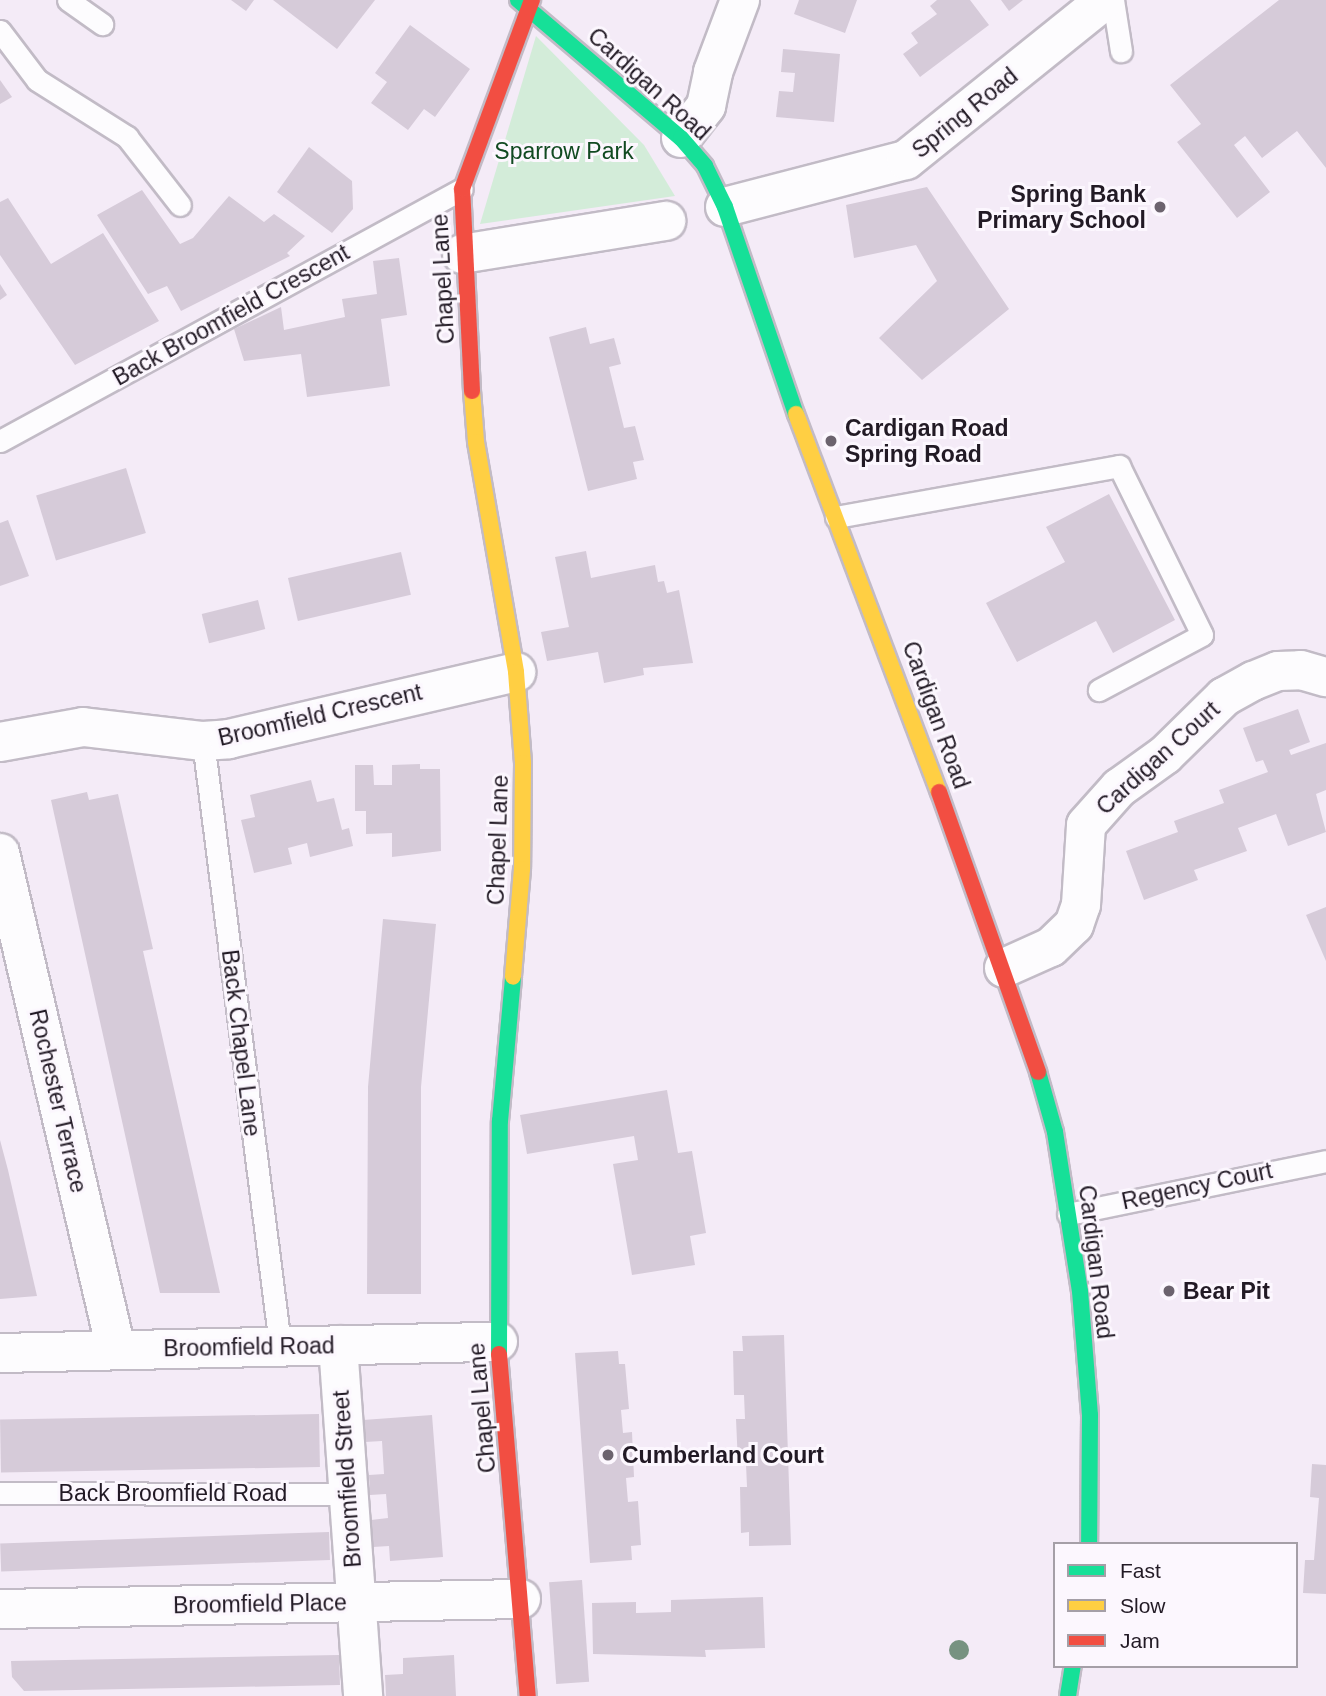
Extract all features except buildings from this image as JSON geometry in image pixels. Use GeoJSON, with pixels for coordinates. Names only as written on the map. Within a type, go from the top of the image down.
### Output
{"type":"FeatureCollection","features":[{"type":"Feature","properties":{"kind":"street"},"geometry":{"type":"LineString","coordinates":[[681,138],[706,106],[713,72],[740,0]]}},
{"type":"Feature","properties":{"kind":"street","name":"Spring Road"},"geometry":{"type":"LineString","coordinates":[[724,207],[906,160],[1105,0]]}},
{"type":"Feature","properties":{"kind":"street","name":"Cardigan Road"},"geometry":{"type":"LineString","coordinates":[[527,3],[681,138],[705,166],[724,207],[1004,968],[1055,1132],[1080,1292],[1090,1415],[1089,1542]]}},
{"type":"Feature","properties":{"kind":"street","name":"Chapel Lane"},"geometry":{"type":"LineString","coordinates":[[527,3],[462,189],[462,254],[476,442],[516,672],[523,763],[522,869],[500,1121],[498,1342],[528,1696]]}},
{"type":"Feature","properties":{"kind":"street"},"geometry":{"type":"LineString","coordinates":[[462,254],[666,220]]}},
{"type":"Feature","properties":{"kind":"street","name":"Cardigan Court"},"geometry":{"type":"LineString","coordinates":[[1004,968],[1052,947],[1074,925],[1081,905],[1086,825],[1119,788],[1165,755],[1224,696],[1278,671],[1301,670],[1326,677]]}},
{"type":"Feature","properties":{"kind":"street","name":"Broomfield Crescent"},"geometry":{"type":"LineString","coordinates":[[0,742],[83,727],[203,741],[516,672]]}},
{"type":"Feature","properties":{"kind":"street","name":"Rochester Terrace"},"geometry":{"type":"LineString","coordinates":[[0,853],[116,1349]]}},
{"type":"Feature","properties":{"kind":"street","name":"Broomfield Road"},"geometry":{"type":"LineString","coordinates":[[0,1353],[498,1342]]}},
{"type":"Feature","properties":{"kind":"street","name":"Broomfield Street"},"geometry":{"type":"LineString","coordinates":[[338,1345],[363,1696]]}},
{"type":"Feature","properties":{"kind":"street","name":"Broomfield Place"},"geometry":{"type":"LineString","coordinates":[[0,1609],[521,1599]]}},
{"type":"Feature","properties":{"kind":"street"},"geometry":{"type":"LineString","coordinates":[[1068,1696],[1073,1668]]}},
{"type":"Feature","properties":{"kind":"lane"},"geometry":{"type":"LineString","coordinates":[[68,0],[102,24]]}},
{"type":"Feature","properties":{"kind":"lane"},"geometry":{"type":"LineString","coordinates":[[1113,0],[1121,51]]}},
{"type":"Feature","properties":{"kind":"lane"},"geometry":{"type":"LineString","coordinates":[[0,31],[37,80],[127,137],[180,205]]}},
{"type":"Feature","properties":{"kind":"lane","name":"Back Broomfield Crescent"},"geometry":{"type":"LineString","coordinates":[[0,441],[462,189]]}},
{"type":"Feature","properties":{"kind":"lane"},"geometry":{"type":"LineString","coordinates":[[836,517],[1119,466],[1202,635],[1099,690]]}},
{"type":"Feature","properties":{"kind":"lane","name":"Back Chapel Lane"},"geometry":{"type":"LineString","coordinates":[[203,741],[280,1345]]}},
{"type":"Feature","properties":{"kind":"lane","name":"Regency Court"},"geometry":{"type":"LineString","coordinates":[[1068,1214],[1326,1161]]}},
{"type":"Feature","properties":{"kind":"lane","name":"Back Broomfield Road"},"geometry":{"type":"LineString","coordinates":[[0,1493],[347,1494]]}},
{"type":"Feature","properties":{"kind":"green space","name":"Sparrow Park"},"geometry":{"type":"Polygon","coordinates":[[[536,36],[644,145],[675,196],[480,224],[536,36]]]}},
{"type":"Feature","properties":{"kind":"traffic: fast"},"geometry":{"type":"LineString","coordinates":[[518,0],[681,138],[705,166],[725,207],[796,414]]}},
{"type":"Feature","properties":{"kind":"traffic: fast"},"geometry":{"type":"LineString","coordinates":[[499,1354],[500,1121],[513,977]]}},
{"type":"Feature","properties":{"kind":"traffic: fast"},"geometry":{"type":"LineString","coordinates":[[1038,1072],[1055,1132],[1080,1291],[1090,1415],[1089,1542]]}},
{"type":"Feature","properties":{"kind":"traffic: fast"},"geometry":{"type":"LineString","coordinates":[[1068,1696],[1073,1668]]}},
{"type":"Feature","properties":{"kind":"traffic: slow"},"geometry":{"type":"LineString","coordinates":[[472,391],[476,442],[516,672],[523,763],[522,869],[513,977]]}},
{"type":"Feature","properties":{"kind":"traffic: slow"},"geometry":{"type":"LineString","coordinates":[[796,414],[939,792]]}},
{"type":"Feature","properties":{"kind":"traffic: jam"},"geometry":{"type":"LineString","coordinates":[[472,391],[462,189],[532,0]]}},
{"type":"Feature","properties":{"kind":"traffic: jam"},"geometry":{"type":"LineString","coordinates":[[939,792],[1038,1072]]}},
{"type":"Feature","properties":{"kind":"traffic: jam"},"geometry":{"type":"LineString","coordinates":[[499,1354],[528,1696]]}},
{"type":"Feature","properties":{"kind":"place","name":"Spring Bank Primary School"},"geometry":{"type":"Point","coordinates":[1160,207]}},
{"type":"Feature","properties":{"kind":"place","name":"Cardigan Road Spring Road"},"geometry":{"type":"Point","coordinates":[831,441]}},
{"type":"Feature","properties":{"kind":"place","name":"Bear Pit"},"geometry":{"type":"Point","coordinates":[1169,1291]}},
{"type":"Feature","properties":{"kind":"place","name":"Cumberland Court"},"geometry":{"type":"Point","coordinates":[608,1455]}}]}
